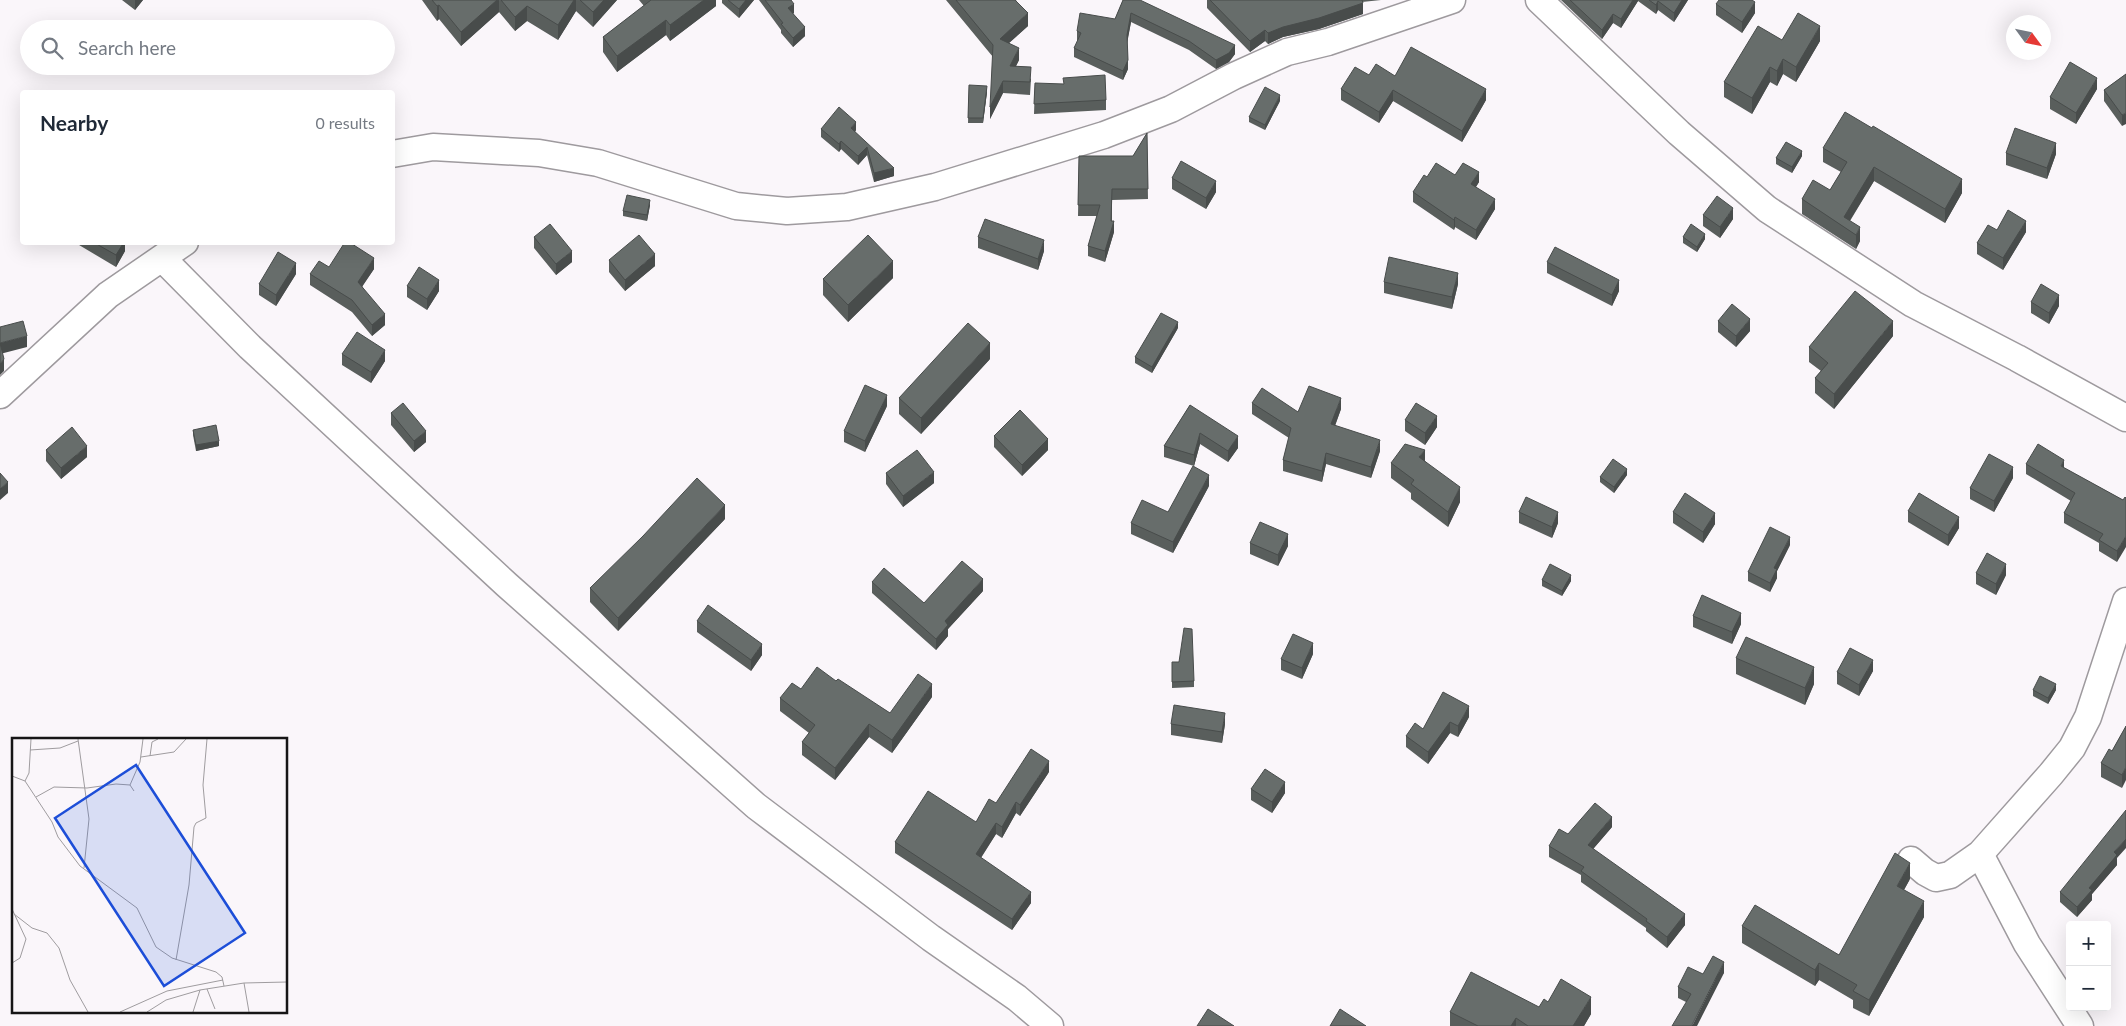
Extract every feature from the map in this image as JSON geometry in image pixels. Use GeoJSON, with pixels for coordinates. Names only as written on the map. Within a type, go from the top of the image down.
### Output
{"type":"FeatureCollection","features":[{"type":"Feature","properties":{"kind":"street"},"geometry":{"type":"LineString","coordinates":[[395,154],[434,147],[539,153],[598,163],[736,206],[787,211],[847,207],[935,187],[1104,135],[1171,109],[1287,52],[1328,42],[1452,0]]}},
{"type":"Feature","properties":{"kind":"street"},"geometry":{"type":"LineString","coordinates":[[1538,0],[1680,133],[1767,209],[1913,304],[2126,418]]}},
{"type":"Feature","properties":{"kind":"street"},"geometry":{"type":"LineString","coordinates":[[0,396],[108,295],[181,245]]}},
{"type":"Feature","properties":{"kind":"street"},"geometry":{"type":"LineString","coordinates":[[162,258],[250,347],[507,585],[756,806],[931,938],[1017,998],[1050,1026]]}},
{"type":"Feature","properties":{"kind":"street"},"geometry":{"type":"LineString","coordinates":[[1911,860],[1925,872],[1936,878],[1950,875],[1980,854],[2072,748],[2088,716],[2126,601]]}},
{"type":"Feature","properties":{"kind":"street"},"geometry":{"type":"LineString","coordinates":[[1980,854],[2027,944],[2080,1026]]}},
{"type":"Feature","properties":{"kind":"building"},"geometry":{"type":"Polygon","coordinates":[[[432,0],[497,0],[461,32],[439,5],[437,6],[432,0]]]}},
{"type":"Feature","properties":{"kind":"building"},"geometry":{"type":"Polygon","coordinates":[[[501,0],[574,0],[558,25],[527,6],[515,17],[501,0]]]}},
{"type":"Feature","properties":{"kind":"building"},"geometry":{"type":"Polygon","coordinates":[[[580,0],[604,0],[593,12],[580,0]]]}},
{"type":"Feature","properties":{"kind":"building"},"geometry":{"type":"Polygon","coordinates":[[[651,0],[704,0],[670,25],[666,20],[617,56],[603,37],[651,0]]]}},
{"type":"Feature","properties":{"kind":"building"},"geometry":{"type":"Polygon","coordinates":[[[728,0],[746,0],[739,9],[728,0]]]}},
{"type":"Feature","properties":{"kind":"building"},"geometry":{"type":"Polygon","coordinates":[[[765,0],[791,0],[794,4],[788,8],[805,27],[793,38],[765,0]]]}},
{"type":"Feature","properties":{"kind":"building"},"geometry":{"type":"Polygon","coordinates":[[[956,0],[1015,0],[1028,13],[1000,39],[1019,48],[1010,66],[1031,67],[1030,82],[1003,81],[990,107],[993,45],[956,0]]]}},
{"type":"Feature","properties":{"kind":"building"},"geometry":{"type":"Polygon","coordinates":[[[1123,0],[1140,0],[1235,45],[1229,53],[1216,60],[1189,41],[1131,13],[1127,35],[1128,60],[1123,71],[1074,48],[1081,33],[1077,31],[1080,13],[1115,19],[1123,0]]]}},
{"type":"Feature","properties":{"kind":"building"},"geometry":{"type":"Polygon","coordinates":[[[1210,0],[1362,0],[1363,3],[1268,33],[1265,30],[1250,41],[1210,0]]]}},
{"type":"Feature","properties":{"kind":"building"},"geometry":{"type":"Polygon","coordinates":[[[1570,0],[1633,0],[1621,19],[1613,14],[1602,30],[1570,0]]]}},
{"type":"Feature","properties":{"kind":"building"},"geometry":{"type":"Polygon","coordinates":[[[1649,0],[1682,0],[1674,13],[1658,1],[1656,5],[1649,0]]]}},
{"type":"Feature","properties":{"kind":"building"},"geometry":{"type":"Polygon","coordinates":[[[1719,0],[1752,0],[1755,2],[1742,22],[1716,4],[1719,0]]]}},
{"type":"Feature","properties":{"kind":"building"},"geometry":{"type":"Polygon","coordinates":[[[1798,13],[1820,26],[1796,67],[1783,59],[1777,71],[1770,67],[1752,98],[1724,82],[1758,26],[1782,40],[1798,13]]]}},
{"type":"Feature","properties":{"kind":"building"},"geometry":{"type":"Polygon","coordinates":[[[1411,47],[1486,89],[1462,131],[1393,90],[1379,112],[1341,89],[1355,67],[1369,75],[1376,64],[1395,76],[1411,47]]]}},
{"type":"Feature","properties":{"kind":"building"},"geometry":{"type":"Polygon","coordinates":[[[2070,62],[2097,78],[2076,113],[2050,97],[2070,62]]]}},
{"type":"Feature","properties":{"kind":"building"},"geometry":{"type":"Polygon","coordinates":[[[2126,74],[2126,113],[2122,115],[2104,90],[2126,74]]]}},
{"type":"Feature","properties":{"kind":"building"},"geometry":{"type":"Polygon","coordinates":[[[1105,75],[1106,100],[1034,104],[1035,83],[1064,84],[1063,78],[1105,75]]]}},
{"type":"Feature","properties":{"kind":"building"},"geometry":{"type":"Polygon","coordinates":[[[969,85],[987,86],[983,118],[968,118],[969,85]]]}},
{"type":"Feature","properties":{"kind":"building"},"geometry":{"type":"Polygon","coordinates":[[[1265,87],[1280,95],[1265,125],[1249,117],[1265,87]]]}},
{"type":"Feature","properties":{"kind":"building"},"geometry":{"type":"Polygon","coordinates":[[[839,107],[856,122],[851,128],[894,168],[874,173],[867,147],[858,156],[841,141],[839,144],[821,129],[839,107]]]}},
{"type":"Feature","properties":{"kind":"building"},"geometry":{"type":"Polygon","coordinates":[[[1845,112],[1872,128],[1873,126],[1962,179],[1945,209],[1874,167],[1844,217],[1860,227],[1856,235],[1802,199],[1813,180],[1830,190],[1847,162],[1823,148],[1845,112]]]}},
{"type":"Feature","properties":{"kind":"building"},"geometry":{"type":"Polygon","coordinates":[[[2015,128],[2056,143],[2047,168],[2006,153],[2015,128]]]}},
{"type":"Feature","properties":{"kind":"building"},"geometry":{"type":"Polygon","coordinates":[[[1147,133],[1148,189],[1112,189],[1111,221],[1114,221],[1105,251],[1088,246],[1100,205],[1078,205],[1079,156],[1133,156],[1147,133]]]}},
{"type":"Feature","properties":{"kind":"building"},"geometry":{"type":"Polygon","coordinates":[[[1786,142],[1802,151],[1792,167],[1776,158],[1786,142]]]}},
{"type":"Feature","properties":{"kind":"building"},"geometry":{"type":"Polygon","coordinates":[[[1181,161],[1216,181],[1206,198],[1172,178],[1181,161]]]}},
{"type":"Feature","properties":{"kind":"building"},"geometry":{"type":"Polygon","coordinates":[[[1436,163],[1455,175],[1463,163],[1479,172],[1471,184],[1495,199],[1476,230],[1455,217],[1454,220],[1413,192],[1424,175],[1427,177],[1436,163]]]}},
{"type":"Feature","properties":{"kind":"building"},"geometry":{"type":"Polygon","coordinates":[[[627,195],[650,200],[647,215],[623,211],[627,195]]]}},
{"type":"Feature","properties":{"kind":"building"},"geometry":{"type":"Polygon","coordinates":[[[1717,196],[1733,208],[1720,227],[1703,215],[1717,196]]]}},
{"type":"Feature","properties":{"kind":"building"},"geometry":{"type":"Polygon","coordinates":[[[2008,210],[2026,221],[2003,258],[1977,243],[1988,225],[1997,230],[2008,210]]]}},
{"type":"Feature","properties":{"kind":"building"},"geometry":{"type":"Polygon","coordinates":[[[985,219],[1044,240],[1038,259],[978,237],[985,219]]]}},
{"type":"Feature","properties":{"kind":"building"},"geometry":{"type":"Polygon","coordinates":[[[550,224],[572,251],[556,264],[534,237],[550,224]]]}},
{"type":"Feature","properties":{"kind":"building"},"geometry":{"type":"Polygon","coordinates":[[[1691,224],[1705,234],[1697,247],[1683,237],[1691,224]]]}},
{"type":"Feature","properties":{"kind":"building"},"geometry":{"type":"Polygon","coordinates":[[[639,235],[655,254],[625,280],[609,260],[639,235]]]}},
{"type":"Feature","properties":{"kind":"building"},"geometry":{"type":"Polygon","coordinates":[[[868,235],[893,261],[848,305],[823,279],[868,235]]]}},
{"type":"Feature","properties":{"kind":"building"},"geometry":{"type":"Polygon","coordinates":[[[98,245],[122,245],[116,255],[98,245]]]}},
{"type":"Feature","properties":{"kind":"building"},"geometry":{"type":"Polygon","coordinates":[[[343,245],[354,245],[374,258],[358,282],[385,314],[372,325],[352,300],[310,274],[319,261],[329,267],[343,245]]]}},
{"type":"Feature","properties":{"kind":"building"},"geometry":{"type":"Polygon","coordinates":[[[1555,247],[1619,280],[1612,295],[1547,262],[1555,247]]]}},
{"type":"Feature","properties":{"kind":"building"},"geometry":{"type":"Polygon","coordinates":[[[278,252],[296,263],[276,295],[259,284],[278,252]]]}},
{"type":"Feature","properties":{"kind":"building"},"geometry":{"type":"Polygon","coordinates":[[[1389,257],[1458,273],[1452,297],[1384,282],[1389,257]]]}},
{"type":"Feature","properties":{"kind":"building"},"geometry":{"type":"Polygon","coordinates":[[[419,267],[439,280],[427,299],[407,286],[419,267]]]}},
{"type":"Feature","properties":{"kind":"building"},"geometry":{"type":"Polygon","coordinates":[[[2041,284],[2059,295],[2049,313],[2031,302],[2041,284]]]}},
{"type":"Feature","properties":{"kind":"building"},"geometry":{"type":"Polygon","coordinates":[[[1855,291],[1893,321],[1834,394],[1815,378],[1828,363],[1809,347],[1855,291]]]}},
{"type":"Feature","properties":{"kind":"building"},"geometry":{"type":"Polygon","coordinates":[[[1732,304],[1750,319],[1736,336],[1718,321],[1732,304]]]}},
{"type":"Feature","properties":{"kind":"building"},"geometry":{"type":"Polygon","coordinates":[[[1161,313],[1178,322],[1152,367],[1135,357],[1161,313]]]}},
{"type":"Feature","properties":{"kind":"building"},"geometry":{"type":"Polygon","coordinates":[[[23,321],[27,336],[0,343],[0,327],[23,321]]]}},
{"type":"Feature","properties":{"kind":"building"},"geometry":{"type":"Polygon","coordinates":[[[968,323],[990,343],[921,418],[899,398],[968,323]]]}},
{"type":"Feature","properties":{"kind":"building"},"geometry":{"type":"Polygon","coordinates":[[[357,332],[385,350],[371,372],[342,354],[357,332]]]}},
{"type":"Feature","properties":{"kind":"building"},"geometry":{"type":"Polygon","coordinates":[[[0,343],[4,359],[0,364],[0,343]]]}},
{"type":"Feature","properties":{"kind":"building"},"geometry":{"type":"Polygon","coordinates":[[[865,385],[887,395],[865,441],[844,431],[865,385]]]}},
{"type":"Feature","properties":{"kind":"building"},"geometry":{"type":"Polygon","coordinates":[[[1309,386],[1341,398],[1331,424],[1380,440],[1371,467],[1326,453],[1322,471],[1283,460],[1291,428],[1252,403],[1262,388],[1298,412],[1309,386]]]}},
{"type":"Feature","properties":{"kind":"building"},"geometry":{"type":"Polygon","coordinates":[[[403,403],[426,431],[414,441],[391,413],[403,403]]]}},
{"type":"Feature","properties":{"kind":"building"},"geometry":{"type":"Polygon","coordinates":[[[1416,403],[1437,416],[1425,433],[1405,420],[1416,403]]]}},
{"type":"Feature","properties":{"kind":"building"},"geometry":{"type":"Polygon","coordinates":[[[1190,405],[1238,436],[1228,451],[1200,433],[1194,455],[1164,446],[1190,405]]]}},
{"type":"Feature","properties":{"kind":"building"},"geometry":{"type":"Polygon","coordinates":[[[1020,410],[1048,439],[1022,465],[994,436],[1020,410]]]}},
{"type":"Feature","properties":{"kind":"building"},"geometry":{"type":"Polygon","coordinates":[[[216,425],[219,441],[196,445],[193,430],[216,425]]]}},
{"type":"Feature","properties":{"kind":"building"},"geometry":{"type":"Polygon","coordinates":[[[72,427],[87,446],[61,468],[46,450],[72,427]]]}},
{"type":"Feature","properties":{"kind":"building"},"geometry":{"type":"Polygon","coordinates":[[[1405,444],[1425,450],[1419,457],[1460,487],[1448,512],[1411,484],[1414,480],[1391,463],[1405,444]]]}},
{"type":"Feature","properties":{"kind":"building"},"geometry":{"type":"Polygon","coordinates":[[[2038,444],[2064,460],[2061,466],[2123,500],[2126,498],[2126,536],[2117,551],[2099,540],[2103,534],[2064,513],[2075,493],[2026,464],[2038,444]]]}},
{"type":"Feature","properties":{"kind":"building"},"geometry":{"type":"Polygon","coordinates":[[[917,450],[934,472],[903,496],[886,473],[917,450]]]}},
{"type":"Feature","properties":{"kind":"building"},"geometry":{"type":"Polygon","coordinates":[[[1989,454],[2013,467],[1994,501],[1970,488],[1989,454]]]}},
{"type":"Feature","properties":{"kind":"building"},"geometry":{"type":"Polygon","coordinates":[[[1613,459],[1627,469],[1614,487],[1600,477],[1613,459]]]}},
{"type":"Feature","properties":{"kind":"building"},"geometry":{"type":"Polygon","coordinates":[[[1193,466],[1209,475],[1173,542],[1131,523],[1142,500],[1168,512],[1193,466]]]}},
{"type":"Feature","properties":{"kind":"building"},"geometry":{"type":"Polygon","coordinates":[[[0,473],[8,482],[0,489],[0,473]]]}},
{"type":"Feature","properties":{"kind":"building"},"geometry":{"type":"Polygon","coordinates":[[[697,478],[725,505],[618,618],[590,588],[643,536],[697,478]]]}},
{"type":"Feature","properties":{"kind":"building"},"geometry":{"type":"Polygon","coordinates":[[[1685,493],[1715,513],[1703,532],[1673,512],[1685,493]]]}},
{"type":"Feature","properties":{"kind":"building"},"geometry":{"type":"Polygon","coordinates":[[[1919,493],[1959,517],[1948,535],[1908,511],[1919,493]]]}},
{"type":"Feature","properties":{"kind":"building"},"geometry":{"type":"Polygon","coordinates":[[[1526,497],[1558,512],[1552,527],[1519,512],[1526,497]]]}},
{"type":"Feature","properties":{"kind":"building"},"geometry":{"type":"Polygon","coordinates":[[[1260,522],[1288,534],[1278,555],[1250,543],[1260,522]]]}},
{"type":"Feature","properties":{"kind":"building"},"geometry":{"type":"Polygon","coordinates":[[[1770,527],[1790,537],[1774,568],[1777,569],[1770,583],[1748,572],[1770,527]]]}},
{"type":"Feature","properties":{"kind":"building"},"geometry":{"type":"Polygon","coordinates":[[[1987,553],[2006,564],[1996,584],[1976,573],[1987,553]]]}},
{"type":"Feature","properties":{"kind":"building"},"geometry":{"type":"Polygon","coordinates":[[[962,561],[983,579],[945,621],[948,625],[936,639],[872,582],[884,568],[924,603],[962,561]]]}},
{"type":"Feature","properties":{"kind":"building"},"geometry":{"type":"Polygon","coordinates":[[[1550,564],[1571,575],[1562,591],[1542,580],[1550,564]]]}},
{"type":"Feature","properties":{"kind":"building"},"geometry":{"type":"Polygon","coordinates":[[[1702,595],[1741,613],[1732,632],[1693,616],[1702,595]]]}},
{"type":"Feature","properties":{"kind":"building"},"geometry":{"type":"Polygon","coordinates":[[[708,605],[762,644],[751,660],[697,621],[708,605]]]}},
{"type":"Feature","properties":{"kind":"building"},"geometry":{"type":"Polygon","coordinates":[[[1184,628],[1192,629],[1194,681],[1172,682],[1172,662],[1179,662],[1184,628]]]}},
{"type":"Feature","properties":{"kind":"building"},"geometry":{"type":"Polygon","coordinates":[[[1293,634],[1313,643],[1302,668],[1281,659],[1293,634]]]}},
{"type":"Feature","properties":{"kind":"building"},"geometry":{"type":"Polygon","coordinates":[[[1746,637],[1814,667],[1805,688],[1736,658],[1746,637]]]}},
{"type":"Feature","properties":{"kind":"building"},"geometry":{"type":"Polygon","coordinates":[[[1850,648],[1873,660],[1859,685],[1837,672],[1850,648]]]}},
{"type":"Feature","properties":{"kind":"building"},"geometry":{"type":"Polygon","coordinates":[[[817,667],[836,681],[838,679],[890,713],[918,674],[932,684],[892,740],[869,724],[835,768],[802,742],[815,725],[780,698],[792,683],[801,689],[817,667]]]}},
{"type":"Feature","properties":{"kind":"building"},"geometry":{"type":"Polygon","coordinates":[[[2040,676],[2056,684],[2048,698],[2033,690],[2040,676]]]}},
{"type":"Feature","properties":{"kind":"building"},"geometry":{"type":"Polygon","coordinates":[[[1443,692],[1469,706],[1458,726],[1450,722],[1428,752],[1406,736],[1415,723],[1423,729],[1443,692]]]}},
{"type":"Feature","properties":{"kind":"building"},"geometry":{"type":"Polygon","coordinates":[[[1174,705],[1225,713],[1222,732],[1171,724],[1174,705]]]}},
{"type":"Feature","properties":{"kind":"building"},"geometry":{"type":"Polygon","coordinates":[[[2126,726],[2126,767],[2122,775],[2101,763],[2109,749],[2112,751],[2126,726]]]}},
{"type":"Feature","properties":{"kind":"building"},"geometry":{"type":"Polygon","coordinates":[[[1031,749],[1049,761],[1020,805],[1016,802],[1002,827],[996,823],[976,854],[1031,892],[1012,919],[895,842],[928,791],[976,822],[989,799],[996,803],[1031,749]]]}},
{"type":"Feature","properties":{"kind":"building"},"geometry":{"type":"Polygon","coordinates":[[[1265,769],[1285,782],[1272,802],[1251,789],[1265,769]]]}},
{"type":"Feature","properties":{"kind":"building"},"geometry":{"type":"Polygon","coordinates":[[[1595,803],[1612,817],[1588,845],[1685,914],[1667,937],[1646,921],[1647,919],[1581,871],[1584,867],[1549,846],[1559,829],[1568,834],[1595,803]]]}},
{"type":"Feature","properties":{"kind":"building"},"geometry":{"type":"Polygon","coordinates":[[[2126,810],[2126,839],[2114,852],[2117,855],[2089,888],[2092,890],[2077,907],[2060,892],[2126,810]]]}},
{"type":"Feature","properties":{"kind":"building"},"geometry":{"type":"Polygon","coordinates":[[[1895,853],[1910,863],[1897,886],[1924,901],[1869,1000],[1853,991],[1857,985],[1819,963],[1815,970],[1742,926],[1755,905],[1839,955],[1895,853]]]}},
{"type":"Feature","properties":{"kind":"building"},"geometry":{"type":"Polygon","coordinates":[[[1713,956],[1724,962],[1693,1026],[1672,1026],[1691,994],[1678,987],[1688,967],[1703,974],[1713,956]]]}},
{"type":"Feature","properties":{"kind":"building"},"geometry":{"type":"Polygon","coordinates":[[[1471,972],[1539,1007],[1544,999],[1548,1002],[1561,979],[1591,997],[1573,1026],[1528,1026],[1516,1018],[1511,1026],[1478,1026],[1450,1012],[1471,972]]]}},
{"type":"Feature","properties":{"kind":"building"},"geometry":{"type":"Polygon","coordinates":[[[1208,1009],[1234,1026],[1197,1026],[1208,1009]]]}},
{"type":"Feature","properties":{"kind":"building"},"geometry":{"type":"Polygon","coordinates":[[[1340,1009],[1366,1026],[1330,1026],[1340,1009]]]}}]}
